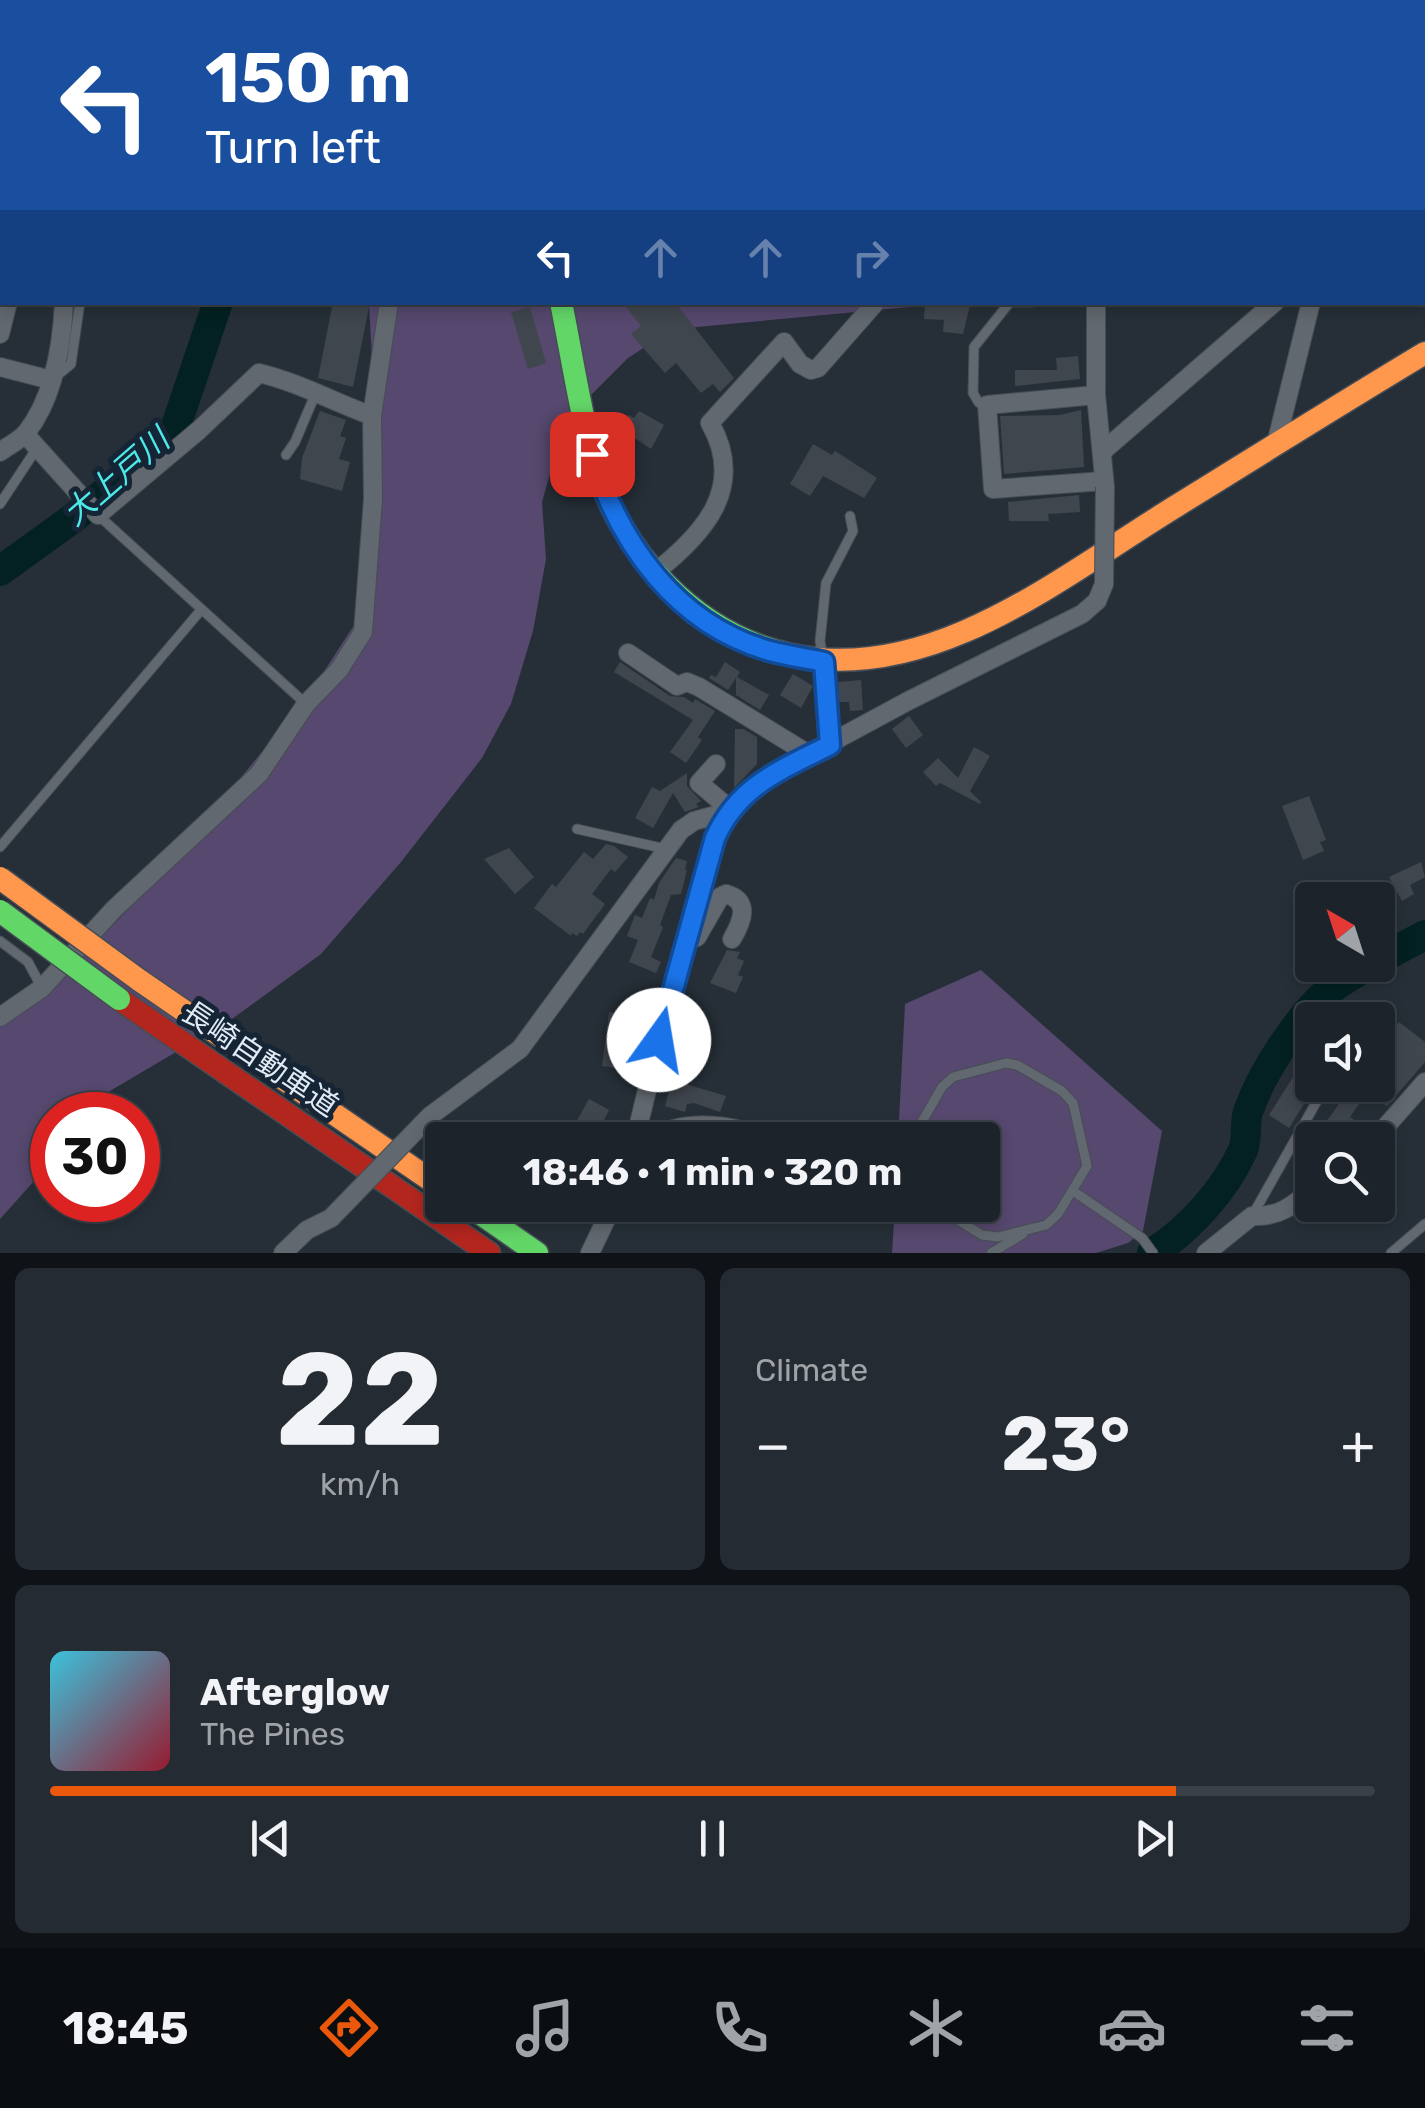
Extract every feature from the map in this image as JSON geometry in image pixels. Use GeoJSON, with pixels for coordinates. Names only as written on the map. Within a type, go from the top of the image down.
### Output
{"type":"FeatureCollection","features":[{"type":"Feature","properties":{"kind":"main road"},"geometry":{"type":"LineString","coordinates":[[561,305],[583,422],[599,479],[628,540],[653,574],[712,626],[769,651],[824,662],[886,656],[934,643],[1033,596],[1425,353]]}},
{"type":"Feature","properties":{"kind":"main road","name":"長崎自動車道"},"geometry":{"type":"LineString","coordinates":[[0,878],[139,980],[425,1176]]}},
{"type":"Feature","properties":{"kind":"main road","name":"長崎自動車道"},"geometry":{"type":"LineString","coordinates":[[0,911],[118,998],[489,1253]]}},
{"type":"Feature","properties":{"kind":"main road"},"geometry":{"type":"LineString","coordinates":[[492,1222],[537,1253]]}},
{"type":"Feature","properties":{"kind":"street"},"geometry":{"type":"LineString","coordinates":[[0,334],[7,305]]}},
{"type":"Feature","properties":{"kind":"street"},"geometry":{"type":"LineString","coordinates":[[31,441],[62,341],[64,305]]}},
{"type":"Feature","properties":{"kind":"street"},"geometry":{"type":"LineString","coordinates":[[0,1017],[42,988],[114,909],[259,774],[306,704],[339,670],[363,632],[373,498],[372,416],[389,305]]}},
{"type":"Feature","properties":{"kind":"street"},"geometry":{"type":"LineString","coordinates":[[653,574],[698,536],[715,512],[722,479],[723,445],[710,423],[784,342],[800,364],[810,370],[818,368],[873,305]]}},
{"type":"Feature","properties":{"kind":"street"},"geometry":{"type":"LineString","coordinates":[[639,1122],[684,943],[715,838],[728,811],[746,792],[810,755],[908,701],[1040,638],[1098,601],[1104,584],[1105,484],[1096,395],[1096,305]]}},
{"type":"Feature","properties":{"kind":"street"},"geometry":{"type":"LineString","coordinates":[[1104,451],[1272,305]]}},
{"type":"Feature","properties":{"kind":"street"},"geometry":{"type":"LineString","coordinates":[[1276,444],[1310,305]]}},
{"type":"Feature","properties":{"kind":"street"},"geometry":{"type":"LineString","coordinates":[[0,367],[51,380]]}},
{"type":"Feature","properties":{"kind":"street"},"geometry":{"type":"LineString","coordinates":[[31,441],[98,515],[200,430],[259,373],[286,380],[372,416]]}},
{"type":"Feature","properties":{"kind":"street"},"geometry":{"type":"LineString","coordinates":[[1096,395],[987,405],[993,489],[1105,484]]}},
{"type":"Feature","properties":{"kind":"street"},"geometry":{"type":"LineString","coordinates":[[0,452],[31,441]]}},
{"type":"Feature","properties":{"kind":"street"},"geometry":{"type":"LineString","coordinates":[[628,653],[677,686],[687,682],[699,687],[810,755]]}},
{"type":"Feature","properties":{"kind":"street"},"geometry":{"type":"LineString","coordinates":[[824,662],[830,745]]}},
{"type":"Feature","properties":{"kind":"street"},"geometry":{"type":"LineString","coordinates":[[716,764],[699,783],[728,811]]}},
{"type":"Feature","properties":{"kind":"street"},"geometry":{"type":"LineString","coordinates":[[283,1253],[307,1230],[331,1218],[430,1116],[520,1049],[666,849],[694,821],[728,811]]}},
{"type":"Feature","properties":{"kind":"street"},"geometry":{"type":"LineString","coordinates":[[684,943],[697,937],[720,897],[726,894],[740,900],[743,907],[732,939]]}},
{"type":"Feature","properties":{"kind":"street"},"geometry":{"type":"LineString","coordinates":[[1390,1122],[1425,1082]]}},
{"type":"Feature","properties":{"kind":"street"},"geometry":{"type":"LineString","coordinates":[[1206,1253],[1252,1216],[1270,1217],[1295,1203]]}},
{"type":"Feature","properties":{"kind":"street"},"geometry":{"type":"LineString","coordinates":[[590,1253],[606,1222]]}},
{"type":"Feature","properties":{"kind":"lane"},"geometry":{"type":"LineString","coordinates":[[51,380],[70,364],[80,305]]}},
{"type":"Feature","properties":{"kind":"lane"},"geometry":{"type":"LineString","coordinates":[[987,405],[979,403],[973,393],[974,347],[1009,305]]}},
{"type":"Feature","properties":{"kind":"lane"},"geometry":{"type":"LineString","coordinates":[[286,455],[296,442],[315,395]]}},
{"type":"Feature","properties":{"kind":"lane"},"geometry":{"type":"LineString","coordinates":[[0,504],[31,441]]}},
{"type":"Feature","properties":{"kind":"lane"},"geometry":{"type":"LineString","coordinates":[[98,515],[306,704]]}},
{"type":"Feature","properties":{"kind":"lane"},"geometry":{"type":"LineString","coordinates":[[824,662],[820,641],[826,583],[854,531],[850,516]]}},
{"type":"Feature","properties":{"kind":"lane"},"geometry":{"type":"LineString","coordinates":[[0,848],[201,610]]}},
{"type":"Feature","properties":{"kind":"lane"},"geometry":{"type":"LineString","coordinates":[[577,829],[666,849]]}},
{"type":"Feature","properties":{"kind":"lane"},"geometry":{"type":"LineString","coordinates":[[0,941],[28,962],[42,988]]}},
{"type":"Feature","properties":{"kind":"lane"},"geometry":{"type":"LineString","coordinates":[[921,1122],[942,1087],[953,1077],[1006,1063],[1017,1065],[1073,1103],[1087,1166],[1058,1214],[1046,1225],[998,1237],[982,1235],[961,1222]]}},
{"type":"Feature","properties":{"kind":"lane"},"geometry":{"type":"LineString","coordinates":[[1252,1216],[1316,1102]]}},
{"type":"Feature","properties":{"kind":"lane"},"geometry":{"type":"LineString","coordinates":[[1073,1191],[1142,1238],[1153,1253]]}},
{"type":"Feature","properties":{"kind":"lane"},"geometry":{"type":"LineString","coordinates":[[1391,1253],[1425,1224]]}},
{"type":"Feature","properties":{"kind":"lane"},"geometry":{"type":"LineString","coordinates":[[991,1253],[1034,1228]]}},
{"type":"Feature","properties":{"kind":"shaded area"},"geometry":{"type":"Polygon","coordinates":[[[369,305],[912,305],[697,327],[662,336],[628,358],[590,396],[556,452],[542,502],[546,559],[533,631],[511,704],[482,758],[401,862],[321,954],[232,1019],[108,1092],[30,1092],[30,1186],[0,1219],[0,1027],[52,989],[170,865],[312,690],[356,622],[374,397],[369,305]]]}},
{"type":"Feature","properties":{"kind":"shaded area"},"geometry":{"type":"Polygon","coordinates":[[[981,970],[1162,1131],[1143,1231],[1128,1243],[1096,1253],[892,1253],[894,1222],[1000,1222],[1000,1122],[899,1122],[905,1004],[981,970]]]}},
{"type":"Feature","properties":{"kind":"building"},"geometry":{"type":"Polygon","coordinates":[[[332,305],[369,305],[353,387],[318,378],[332,305]]]}},
{"type":"Feature","properties":{"kind":"building"},"geometry":{"type":"Polygon","coordinates":[[[624,305],[677,305],[734,378],[720,392],[713,384],[701,393],[676,363],[665,373],[631,334],[641,326],[624,305]]]}},
{"type":"Feature","properties":{"kind":"building"},"geometry":{"type":"Polygon","coordinates":[[[925,305],[970,305],[963,334],[943,332],[944,320],[924,319],[925,305]]]}},
{"type":"Feature","properties":{"kind":"building"},"geometry":{"type":"Polygon","coordinates":[[[530,307],[546,363],[528,369],[511,312],[530,307]]]}},
{"type":"Feature","properties":{"kind":"building"},"geometry":{"type":"Polygon","coordinates":[[[1078,356],[1080,379],[1015,386],[1015,370],[1057,370],[1056,358],[1078,356]]]}},
{"type":"Feature","properties":{"kind":"building"},"geometry":{"type":"Polygon","coordinates":[[[1081,410],[1084,467],[1004,474],[1000,416],[1060,415],[1081,410]]]}},
{"type":"Feature","properties":{"kind":"building"},"geometry":{"type":"Polygon","coordinates":[[[320,411],[346,420],[340,436],[346,438],[339,459],[350,462],[342,491],[300,479],[302,458],[320,411]]]}},
{"type":"Feature","properties":{"kind":"building"},"geometry":{"type":"Polygon","coordinates":[[[639,411],[664,425],[651,449],[621,429],[629,415],[634,418],[639,411]]]}},
{"type":"Feature","properties":{"kind":"building"},"geometry":{"type":"Polygon","coordinates":[[[813,444],[832,455],[835,451],[877,478],[864,498],[823,476],[810,496],[790,484],[813,444]]]}},
{"type":"Feature","properties":{"kind":"building"},"geometry":{"type":"Polygon","coordinates":[[[1079,495],[1080,512],[1048,514],[1049,521],[1009,521],[1008,502],[1079,495]]]}},
{"type":"Feature","properties":{"kind":"building"},"geometry":{"type":"Polygon","coordinates":[[[620,662],[670,696],[684,697],[693,703],[695,699],[715,711],[686,763],[670,752],[693,720],[614,672],[620,662]]]}},
{"type":"Feature","properties":{"kind":"building"},"geometry":{"type":"Polygon","coordinates":[[[725,662],[740,672],[737,677],[769,695],[760,710],[736,695],[736,678],[728,690],[709,678],[716,677],[725,662]]]}},
{"type":"Feature","properties":{"kind":"building"},"geometry":{"type":"Polygon","coordinates":[[[793,674],[813,686],[801,708],[780,695],[793,674]]]}},
{"type":"Feature","properties":{"kind":"building"},"geometry":{"type":"Polygon","coordinates":[[[861,680],[863,710],[850,711],[849,702],[839,702],[838,682],[861,680]]]}},
{"type":"Feature","properties":{"kind":"building"},"geometry":{"type":"Polygon","coordinates":[[[909,716],[923,735],[906,748],[892,729],[909,716]]]}},
{"type":"Feature","properties":{"kind":"building"},"geometry":{"type":"Polygon","coordinates":[[[735,729],[757,737],[757,764],[734,788],[735,729]]]}},
{"type":"Feature","properties":{"kind":"building"},"geometry":{"type":"Polygon","coordinates":[[[974,747],[990,756],[970,791],[980,804],[940,783],[936,786],[923,772],[938,758],[958,778],[974,747]]]}},
{"type":"Feature","properties":{"kind":"building"},"geometry":{"type":"Polygon","coordinates":[[[687,773],[687,786],[701,801],[696,804],[699,807],[685,812],[673,793],[653,828],[635,818],[652,787],[660,791],[687,773]]]}},
{"type":"Feature","properties":{"kind":"building"},"geometry":{"type":"Polygon","coordinates":[[[1309,796],[1326,840],[1320,842],[1324,851],[1303,860],[1282,806],[1309,796]]]}},
{"type":"Feature","properties":{"kind":"building"},"geometry":{"type":"Polygon","coordinates":[[[606,844],[628,857],[615,872],[611,869],[592,894],[605,904],[583,934],[571,936],[534,908],[584,852],[593,859],[606,844]]]}},
{"type":"Feature","properties":{"kind":"building"},"geometry":{"type":"Polygon","coordinates":[[[509,848],[534,877],[515,894],[484,859],[509,848]]]}},
{"type":"Feature","properties":{"kind":"building"},"geometry":{"type":"Polygon","coordinates":[[[676,858],[687,861],[687,870],[681,894],[671,895],[660,925],[663,927],[651,957],[661,962],[656,973],[629,962],[638,940],[627,936],[635,915],[642,918],[676,858]]]}},
{"type":"Feature","properties":{"kind":"building"},"geometry":{"type":"Polygon","coordinates":[[[1421,862],[1425,877],[1410,885],[1414,894],[1402,901],[1389,877],[1421,862]]]}},
{"type":"Feature","properties":{"kind":"building"},"geometry":{"type":"Polygon","coordinates":[[[727,950],[740,952],[737,958],[744,961],[736,993],[710,983],[727,950]]]}},
{"type":"Feature","properties":{"kind":"building"},"geometry":{"type":"Polygon","coordinates":[[[609,1012],[626,1014],[617,1068],[602,1066],[609,1012]]]}},
{"type":"Feature","properties":{"kind":"building"},"geometry":{"type":"Polygon","coordinates":[[[1399,1022],[1425,1042],[1425,1062],[1395,1097],[1395,1027],[1399,1022]]]}},
{"type":"Feature","properties":{"kind":"building"},"geometry":{"type":"Polygon","coordinates":[[[1295,1074],[1295,1102],[1305,1102],[1289,1128],[1269,1115],[1295,1074]]]}},
{"type":"Feature","properties":{"kind":"building"},"geometry":{"type":"Polygon","coordinates":[[[672,1080],[726,1096],[720,1112],[694,1103],[687,1104],[685,1112],[665,1106],[672,1080]]]}},
{"type":"Feature","properties":{"kind":"building"},"geometry":{"type":"Polygon","coordinates":[[[589,1099],[609,1110],[603,1122],[576,1122],[589,1099]]]}},
{"type":"Feature","properties":{"kind":"building"},"geometry":{"type":"Polygon","coordinates":[[[1340,1102],[1360,1102],[1350,1117],[1355,1122],[1326,1122],[1340,1102]]]}},
{"type":"Feature","properties":{"kind":"waterway","name":"大上戸川"},"geometry":{"type":"LineString","coordinates":[[0,571],[158,450],[176,426],[217,305]]}},
{"type":"Feature","properties":{"kind":"waterway"},"geometry":{"type":"LineString","coordinates":[[1395,951],[1425,935]]}},
{"type":"Feature","properties":{"kind":"waterway"},"geometry":{"type":"LineString","coordinates":[[1152,1253],[1192,1221],[1226,1180],[1243,1150],[1247,1117],[1270,1065],[1313,1006],[1342,982]]}},
{"type":"Feature","properties":{"kind":"traffic: fast"},"geometry":{"type":"LineString","coordinates":[[562,305],[591,452],[603,488],[641,555],[694,609],[726,630],[760,646],[797,656]]}},
{"type":"Feature","properties":{"kind":"traffic: fast"},"geometry":{"type":"LineString","coordinates":[[0,911],[119,999]]}},
{"type":"Feature","properties":{"kind":"traffic: fast"},"geometry":{"type":"LineString","coordinates":[[492,1222],[537,1253]]}},
{"type":"Feature","properties":{"kind":"traffic: slow"},"geometry":{"type":"LineString","coordinates":[[797,656],[849,660],[900,653],[950,638],[998,616],[1425,353]]}},
{"type":"Feature","properties":{"kind":"traffic: slow"},"geometry":{"type":"LineString","coordinates":[[0,878],[139,980]]}},
{"type":"Feature","properties":{"kind":"traffic: slow"},"geometry":{"type":"LineString","coordinates":[[139,980],[425,1176]]}},
{"type":"Feature","properties":{"kind":"traffic: jam"},"geometry":{"type":"LineString","coordinates":[[119,999],[489,1253]]}},
{"type":"Feature","properties":{"kind":"route"},"geometry":{"type":"LineString","coordinates":[[592,454],[599,479],[628,540],[674,596],[712,626],[769,651],[824,662],[830,745],[772,775],[746,792],[727,812],[715,838],[659,1040]]}}]}
